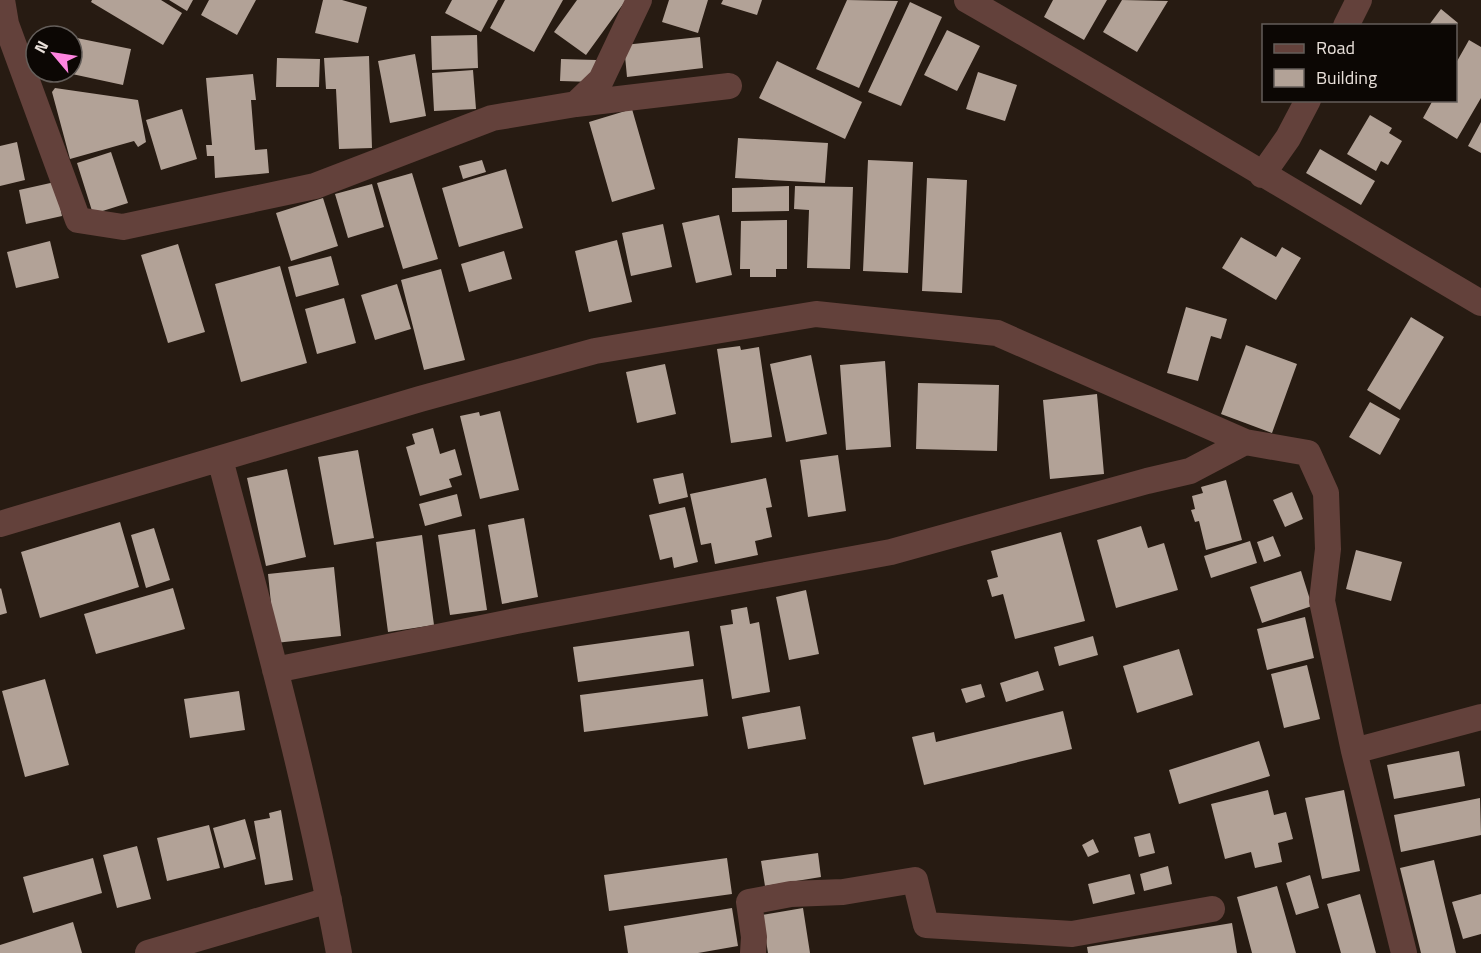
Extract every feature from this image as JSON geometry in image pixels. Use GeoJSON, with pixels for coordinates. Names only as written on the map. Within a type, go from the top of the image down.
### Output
{"type":"FeatureCollection","features":[{"type":"Feature","properties":{"kind":"street"},"geometry":{"type":"LineString","coordinates":[[2,0],[6,24],[78,220],[123,227],[315,186],[492,118],[576,104],[729,86]]}},
{"type":"Feature","properties":{"kind":"street"},"geometry":{"type":"LineString","coordinates":[[576,104],[601,80],[639,0]]}},
{"type":"Feature","properties":{"kind":"street"},"geometry":{"type":"LineString","coordinates":[[967,0],[1481,303]]}},
{"type":"Feature","properties":{"kind":"street"},"geometry":{"type":"LineString","coordinates":[[1347,24],[1359,0]]}},
{"type":"Feature","properties":{"kind":"street"},"geometry":{"type":"LineString","coordinates":[[1262,175],[1288,138],[1307,102]]}},
{"type":"Feature","properties":{"kind":"street"},"geometry":{"type":"LineString","coordinates":[[0,524],[420,399],[595,351],[816,314],[997,333],[1245,442],[1308,453],[1326,493],[1328,549],[1322,601],[1354,751],[1404,953]]}},
{"type":"Feature","properties":{"kind":"street"},"geometry":{"type":"LineString","coordinates":[[275,670],[528,619],[891,552],[1190,471],[1245,442]]}},
{"type":"Feature","properties":{"kind":"street"},"geometry":{"type":"LineString","coordinates":[[220,459],[275,670],[329,900],[339,953]]}},
{"type":"Feature","properties":{"kind":"street"},"geometry":{"type":"LineString","coordinates":[[1354,751],[1481,717]]}},
{"type":"Feature","properties":{"kind":"street"},"geometry":{"type":"LineString","coordinates":[[753,953],[749,902],[791,894],[843,892],[915,879],[926,926],[1072,934],[1212,909]]}},
{"type":"Feature","properties":{"kind":"street"},"geometry":{"type":"LineString","coordinates":[[148,953],[329,900]]}},
{"type":"Feature","properties":{"kind":"building"},"geometry":{"type":"Polygon","coordinates":[[[92,0],[161,0],[182,13],[163,45],[91,2],[92,0]]]}},
{"type":"Feature","properties":{"kind":"building"},"geometry":{"type":"Polygon","coordinates":[[[169,0],[193,0],[187,11],[169,0]]]}},
{"type":"Feature","properties":{"kind":"building"},"geometry":{"type":"Polygon","coordinates":[[[209,0],[256,0],[237,35],[201,15],[209,0]]]}},
{"type":"Feature","properties":{"kind":"building"},"geometry":{"type":"Polygon","coordinates":[[[323,0],[342,0],[367,7],[358,43],[315,33],[323,0]]]}},
{"type":"Feature","properties":{"kind":"building"},"geometry":{"type":"Polygon","coordinates":[[[452,0],[498,0],[481,32],[445,13],[452,0]]]}},
{"type":"Feature","properties":{"kind":"building"},"geometry":{"type":"Polygon","coordinates":[[[505,0],[563,0],[534,52],[490,28],[505,0]]]}},
{"type":"Feature","properties":{"kind":"building"},"geometry":{"type":"Polygon","coordinates":[[[577,0],[626,0],[586,55],[554,32],[577,0]]]}},
{"type":"Feature","properties":{"kind":"building"},"geometry":{"type":"Polygon","coordinates":[[[669,0],[708,0],[698,33],[662,22],[669,0]]]}},
{"type":"Feature","properties":{"kind":"building"},"geometry":{"type":"Polygon","coordinates":[[[723,0],[762,0],[757,15],[721,4],[723,0]]]}},
{"type":"Feature","properties":{"kind":"building"},"geometry":{"type":"Polygon","coordinates":[[[847,0],[898,1],[859,88],[816,69],[847,0]]]}},
{"type":"Feature","properties":{"kind":"building"},"geometry":{"type":"Polygon","coordinates":[[[1053,0],[1107,0],[1084,40],[1044,17],[1053,0]]]}},
{"type":"Feature","properties":{"kind":"building"},"geometry":{"type":"Polygon","coordinates":[[[1122,0],[1168,1],[1137,52],[1103,32],[1122,0]]]}},
{"type":"Feature","properties":{"kind":"building"},"geometry":{"type":"Polygon","coordinates":[[[910,2],[942,17],[901,106],[868,92],[910,2]]]}},
{"type":"Feature","properties":{"kind":"building"},"geometry":{"type":"Polygon","coordinates":[[[1441,9],[1458,23],[1457,24],[1430,24],[1441,9]]]}},
{"type":"Feature","properties":{"kind":"building"},"geometry":{"type":"Polygon","coordinates":[[[947,30],[980,46],[957,91],[924,75],[947,30]]]}},
{"type":"Feature","properties":{"kind":"building"},"geometry":{"type":"Polygon","coordinates":[[[477,35],[478,68],[432,70],[431,36],[477,35]]]}},
{"type":"Feature","properties":{"kind":"building"},"geometry":{"type":"Polygon","coordinates":[[[700,37],[703,68],[627,77],[624,45],[700,37]]]}},
{"type":"Feature","properties":{"kind":"building"},"geometry":{"type":"Polygon","coordinates":[[[84,39],[131,49],[123,85],[84,77],[84,39]]]}},
{"type":"Feature","properties":{"kind":"building"},"geometry":{"type":"Polygon","coordinates":[[[1469,40],[1481,47],[1481,98],[1457,139],[1423,118],[1432,102],[1457,102],[1457,61],[1469,40]]]}},
{"type":"Feature","properties":{"kind":"building"},"geometry":{"type":"Polygon","coordinates":[[[415,54],[426,116],[390,123],[378,61],[415,54]]]}},
{"type":"Feature","properties":{"kind":"building"},"geometry":{"type":"Polygon","coordinates":[[[369,56],[372,148],[339,149],[336,89],[326,89],[324,58],[369,56]]]}},
{"type":"Feature","properties":{"kind":"building"},"geometry":{"type":"Polygon","coordinates":[[[277,58],[320,59],[319,87],[276,87],[277,58]]]}},
{"type":"Feature","properties":{"kind":"building"},"geometry":{"type":"Polygon","coordinates":[[[561,59],[596,60],[595,82],[560,81],[561,59]]]}},
{"type":"Feature","properties":{"kind":"building"},"geometry":{"type":"Polygon","coordinates":[[[777,61],[862,102],[845,139],[759,98],[777,61]]]}},
{"type":"Feature","properties":{"kind":"building"},"geometry":{"type":"Polygon","coordinates":[[[473,70],[476,109],[434,111],[432,73],[473,70]]]}},
{"type":"Feature","properties":{"kind":"building"},"geometry":{"type":"Polygon","coordinates":[[[978,72],[1017,85],[1005,121],[966,109],[978,72]]]}},
{"type":"Feature","properties":{"kind":"building"},"geometry":{"type":"Polygon","coordinates":[[[253,74],[256,100],[251,100],[255,150],[267,149],[269,173],[215,178],[214,156],[207,156],[206,145],[212,145],[206,78],[253,74]]]}},
{"type":"Feature","properties":{"kind":"building"},"geometry":{"type":"Polygon","coordinates":[[[55,88],[138,100],[146,142],[138,147],[134,141],[70,159],[52,92],[55,88]]]}},
{"type":"Feature","properties":{"kind":"building"},"geometry":{"type":"Polygon","coordinates":[[[182,109],[197,159],[161,170],[146,120],[182,109]]]}},
{"type":"Feature","properties":{"kind":"building"},"geometry":{"type":"Polygon","coordinates":[[[632,109],[655,189],[612,202],[589,122],[632,109]]]}},
{"type":"Feature","properties":{"kind":"building"},"geometry":{"type":"Polygon","coordinates":[[[1370,115],[1392,128],[1389,133],[1402,141],[1388,165],[1381,161],[1376,171],[1347,154],[1370,115]]]}},
{"type":"Feature","properties":{"kind":"building"},"geometry":{"type":"Polygon","coordinates":[[[1481,122],[1481,153],[1468,146],[1481,122]]]}},
{"type":"Feature","properties":{"kind":"building"},"geometry":{"type":"Polygon","coordinates":[[[738,138],[828,143],[825,183],[735,178],[738,138]]]}},
{"type":"Feature","properties":{"kind":"building"},"geometry":{"type":"Polygon","coordinates":[[[17,142],[25,180],[0,186],[0,146],[17,142]]]}},
{"type":"Feature","properties":{"kind":"building"},"geometry":{"type":"Polygon","coordinates":[[[1320,149],[1375,181],[1361,205],[1306,173],[1320,149]]]}},
{"type":"Feature","properties":{"kind":"building"},"geometry":{"type":"Polygon","coordinates":[[[111,152],[128,203],[93,214],[77,163],[111,152]]]}},
{"type":"Feature","properties":{"kind":"building"},"geometry":{"type":"Polygon","coordinates":[[[482,160],[486,172],[463,179],[459,166],[482,160]]]}},
{"type":"Feature","properties":{"kind":"building"},"geometry":{"type":"Polygon","coordinates":[[[868,160],[913,162],[908,273],[863,271],[868,160]]]}},
{"type":"Feature","properties":{"kind":"building"},"geometry":{"type":"Polygon","coordinates":[[[506,169],[523,228],[459,247],[442,188],[506,169]]]}},
{"type":"Feature","properties":{"kind":"building"},"geometry":{"type":"Polygon","coordinates":[[[412,173],[438,259],[403,269],[377,183],[412,173]]]}},
{"type":"Feature","properties":{"kind":"building"},"geometry":{"type":"Polygon","coordinates":[[[927,178],[967,180],[962,293],[922,291],[927,178]]]}},
{"type":"Feature","properties":{"kind":"building"},"geometry":{"type":"Polygon","coordinates":[[[55,182],[62,216],[26,224],[19,190],[55,182]]]}},
{"type":"Feature","properties":{"kind":"building"},"geometry":{"type":"Polygon","coordinates":[[[372,184],[384,227],[348,238],[335,194],[372,184]]]}},
{"type":"Feature","properties":{"kind":"building"},"geometry":{"type":"Polygon","coordinates":[[[789,186],[789,211],[732,212],[732,188],[789,186]]]}},
{"type":"Feature","properties":{"kind":"building"},"geometry":{"type":"Polygon","coordinates":[[[795,186],[853,187],[850,269],[807,268],[809,210],[794,209],[795,186]]]}},
{"type":"Feature","properties":{"kind":"building"},"geometry":{"type":"Polygon","coordinates":[[[323,198],[338,246],[291,261],[276,213],[323,198]]]}},
{"type":"Feature","properties":{"kind":"building"},"geometry":{"type":"Polygon","coordinates":[[[719,215],[732,275],[696,283],[682,223],[719,215]]]}},
{"type":"Feature","properties":{"kind":"building"},"geometry":{"type":"Polygon","coordinates":[[[787,220],[787,269],[776,269],[776,277],[750,277],[750,269],[740,269],[741,221],[787,220]]]}},
{"type":"Feature","properties":{"kind":"building"},"geometry":{"type":"Polygon","coordinates":[[[663,224],[672,267],[631,276],[622,233],[663,224]]]}},
{"type":"Feature","properties":{"kind":"building"},"geometry":{"type":"Polygon","coordinates":[[[1241,237],[1276,257],[1282,247],[1301,258],[1276,300],[1222,268],[1241,237]]]}},
{"type":"Feature","properties":{"kind":"building"},"geometry":{"type":"Polygon","coordinates":[[[617,240],[632,302],[589,312],[575,251],[617,240]]]}},
{"type":"Feature","properties":{"kind":"building"},"geometry":{"type":"Polygon","coordinates":[[[50,241],[59,278],[16,288],[7,252],[50,241]]]}},
{"type":"Feature","properties":{"kind":"building"},"geometry":{"type":"Polygon","coordinates":[[[178,244],[205,332],[168,343],[141,255],[178,244]]]}},
{"type":"Feature","properties":{"kind":"building"},"geometry":{"type":"Polygon","coordinates":[[[504,251],[512,279],[469,292],[461,264],[504,251]]]}},
{"type":"Feature","properties":{"kind":"building"},"geometry":{"type":"Polygon","coordinates":[[[331,256],[339,285],[296,297],[288,267],[331,256]]]}},
{"type":"Feature","properties":{"kind":"building"},"geometry":{"type":"Polygon","coordinates":[[[280,266],[307,363],[241,382],[215,284],[280,266]]]}},
{"type":"Feature","properties":{"kind":"building"},"geometry":{"type":"Polygon","coordinates":[[[441,269],[465,360],[424,370],[401,280],[441,269]]]}},
{"type":"Feature","properties":{"kind":"building"},"geometry":{"type":"Polygon","coordinates":[[[397,284],[411,329],[375,340],[361,295],[397,284]]]}},
{"type":"Feature","properties":{"kind":"building"},"geometry":{"type":"Polygon","coordinates":[[[344,298],[356,343],[317,354],[305,309],[344,298]]]}},
{"type":"Feature","properties":{"kind":"building"},"geometry":{"type":"Polygon","coordinates":[[[1186,307],[1227,319],[1221,339],[1211,336],[1198,381],[1167,373],[1186,307]]]}},
{"type":"Feature","properties":{"kind":"building"},"geometry":{"type":"Polygon","coordinates":[[[1411,317],[1444,337],[1400,410],[1367,390],[1411,317]]]}},
{"type":"Feature","properties":{"kind":"building"},"geometry":{"type":"Polygon","coordinates":[[[1246,345],[1297,364],[1272,433],[1221,414],[1246,345]]]}},
{"type":"Feature","properties":{"kind":"building"},"geometry":{"type":"Polygon","coordinates":[[[740,346],[741,350],[759,347],[772,437],[731,443],[717,349],[740,346]]]}},
{"type":"Feature","properties":{"kind":"building"},"geometry":{"type":"Polygon","coordinates":[[[811,355],[827,434],[786,442],[770,364],[811,355]]]}},
{"type":"Feature","properties":{"kind":"building"},"geometry":{"type":"Polygon","coordinates":[[[885,361],[891,447],[846,450],[840,365],[885,361]]]}},
{"type":"Feature","properties":{"kind":"building"},"geometry":{"type":"Polygon","coordinates":[[[665,364],[676,414],[637,423],[626,372],[665,364]]]}},
{"type":"Feature","properties":{"kind":"building"},"geometry":{"type":"Polygon","coordinates":[[[918,383],[999,385],[997,451],[916,449],[918,383]]]}},
{"type":"Feature","properties":{"kind":"building"},"geometry":{"type":"Polygon","coordinates":[[[1097,394],[1104,474],[1050,479],[1043,400],[1097,394]]]}},
{"type":"Feature","properties":{"kind":"building"},"geometry":{"type":"Polygon","coordinates":[[[1370,402],[1400,419],[1380,455],[1349,437],[1370,402]]]}},
{"type":"Feature","properties":{"kind":"building"},"geometry":{"type":"Polygon","coordinates":[[[500,411],[519,490],[480,499],[460,416],[479,412],[480,416],[500,411]]]}},
{"type":"Feature","properties":{"kind":"building"},"geometry":{"type":"Polygon","coordinates":[[[433,428],[440,454],[455,449],[462,475],[449,479],[452,487],[420,496],[406,447],[415,444],[412,434],[433,428]]]}},
{"type":"Feature","properties":{"kind":"building"},"geometry":{"type":"Polygon","coordinates":[[[358,450],[374,538],[334,545],[318,457],[358,450]]]}},
{"type":"Feature","properties":{"kind":"building"},"geometry":{"type":"Polygon","coordinates":[[[838,455],[846,511],[808,517],[800,460],[838,455]]]}},
{"type":"Feature","properties":{"kind":"building"},"geometry":{"type":"Polygon","coordinates":[[[287,469],[306,557],[266,566],[247,478],[287,469]]]}},
{"type":"Feature","properties":{"kind":"building"},"geometry":{"type":"Polygon","coordinates":[[[683,473],[688,497],[659,504],[653,479],[683,473]]]}},
{"type":"Feature","properties":{"kind":"building"},"geometry":{"type":"Polygon","coordinates":[[[766,478],[772,507],[766,508],[772,537],[755,541],[758,555],[715,564],[711,543],[701,545],[690,494],[766,478]]]}},
{"type":"Feature","properties":{"kind":"building"},"geometry":{"type":"Polygon","coordinates":[[[1226,480],[1242,540],[1206,550],[1199,521],[1195,522],[1191,510],[1195,509],[1192,496],[1203,493],[1201,487],[1226,480]]]}},
{"type":"Feature","properties":{"kind":"building"},"geometry":{"type":"Polygon","coordinates":[[[1292,492],[1303,519],[1285,527],[1273,500],[1292,492]]]}},
{"type":"Feature","properties":{"kind":"building"},"geometry":{"type":"Polygon","coordinates":[[[457,494],[462,516],[425,526],[419,504],[457,494]]]}},
{"type":"Feature","properties":{"kind":"building"},"geometry":{"type":"Polygon","coordinates":[[[685,507],[698,562],[674,568],[672,557],[660,560],[649,515],[685,507]]]}},
{"type":"Feature","properties":{"kind":"building"},"geometry":{"type":"Polygon","coordinates":[[[524,518],[538,597],[502,604],[488,525],[524,518]]]}},
{"type":"Feature","properties":{"kind":"building"},"geometry":{"type":"Polygon","coordinates":[[[120,522],[139,587],[40,618],[21,552],[120,522]]]}},
{"type":"Feature","properties":{"kind":"building"},"geometry":{"type":"Polygon","coordinates":[[[1141,526],[1148,548],[1164,543],[1178,590],[1116,608],[1097,540],[1141,526]]]}},
{"type":"Feature","properties":{"kind":"building"},"geometry":{"type":"Polygon","coordinates":[[[154,528],[170,580],[146,588],[131,535],[154,528]]]}},
{"type":"Feature","properties":{"kind":"building"},"geometry":{"type":"Polygon","coordinates":[[[475,529],[487,610],[450,615],[438,535],[475,529]]]}},
{"type":"Feature","properties":{"kind":"building"},"geometry":{"type":"Polygon","coordinates":[[[1061,532],[1085,621],[1015,639],[1003,594],[992,597],[987,580],[998,577],[991,551],[1061,532]]]}},
{"type":"Feature","properties":{"kind":"building"},"geometry":{"type":"Polygon","coordinates":[[[422,535],[434,625],[388,632],[376,542],[422,535]]]}},
{"type":"Feature","properties":{"kind":"building"},"geometry":{"type":"Polygon","coordinates":[[[1273,536],[1281,556],[1264,562],[1257,542],[1273,536]]]}},
{"type":"Feature","properties":{"kind":"building"},"geometry":{"type":"Polygon","coordinates":[[[1250,541],[1257,563],[1211,578],[1204,556],[1250,541]]]}},
{"type":"Feature","properties":{"kind":"building"},"geometry":{"type":"Polygon","coordinates":[[[1356,550],[1402,562],[1391,601],[1346,589],[1356,550]]]}},
{"type":"Feature","properties":{"kind":"building"},"geometry":{"type":"Polygon","coordinates":[[[334,567],[341,636],[275,643],[268,574],[334,567]]]}},
{"type":"Feature","properties":{"kind":"building"},"geometry":{"type":"Polygon","coordinates":[[[1301,571],[1312,606],[1262,623],[1250,587],[1301,571]]]}},
{"type":"Feature","properties":{"kind":"building"},"geometry":{"type":"Polygon","coordinates":[[[173,588],[185,629],[96,654],[84,614],[173,588]]]}},
{"type":"Feature","properties":{"kind":"building"},"geometry":{"type":"Polygon","coordinates":[[[0,589],[7,613],[0,615],[0,589]]]}},
{"type":"Feature","properties":{"kind":"building"},"geometry":{"type":"Polygon","coordinates":[[[806,590],[819,654],[789,660],[776,597],[806,590]]]}},
{"type":"Feature","properties":{"kind":"building"},"geometry":{"type":"Polygon","coordinates":[[[747,607],[750,624],[759,622],[770,692],[732,699],[720,626],[733,624],[731,610],[747,607]]]}},
{"type":"Feature","properties":{"kind":"building"},"geometry":{"type":"Polygon","coordinates":[[[1305,617],[1314,658],[1267,670],[1257,629],[1305,617]]]}},
{"type":"Feature","properties":{"kind":"building"},"geometry":{"type":"Polygon","coordinates":[[[689,631],[694,666],[578,682],[573,647],[689,631]]]}},
{"type":"Feature","properties":{"kind":"building"},"geometry":{"type":"Polygon","coordinates":[[[1093,636],[1098,655],[1059,666],[1054,647],[1093,636]]]}},
{"type":"Feature","properties":{"kind":"building"},"geometry":{"type":"Polygon","coordinates":[[[1179,649],[1193,695],[1137,713],[1123,666],[1179,649]]]}},
{"type":"Feature","properties":{"kind":"building"},"geometry":{"type":"Polygon","coordinates":[[[1307,665],[1320,719],[1284,728],[1271,674],[1307,665]]]}},
{"type":"Feature","properties":{"kind":"building"},"geometry":{"type":"Polygon","coordinates":[[[1038,671],[1044,690],[1006,702],[1000,683],[1038,671]]]}},
{"type":"Feature","properties":{"kind":"building"},"geometry":{"type":"Polygon","coordinates":[[[45,679],[69,765],[25,777],[2,691],[45,679]]]}},
{"type":"Feature","properties":{"kind":"building"},"geometry":{"type":"Polygon","coordinates":[[[703,679],[708,716],[584,732],[580,695],[703,679]]]}},
{"type":"Feature","properties":{"kind":"building"},"geometry":{"type":"Polygon","coordinates":[[[981,684],[985,697],[966,703],[961,689],[981,684]]]}},
{"type":"Feature","properties":{"kind":"building"},"geometry":{"type":"Polygon","coordinates":[[[239,691],[245,730],[190,738],[184,699],[239,691]]]}},
{"type":"Feature","properties":{"kind":"building"},"geometry":{"type":"Polygon","coordinates":[[[800,706],[806,739],[748,749],[742,717],[800,706]]]}},
{"type":"Feature","properties":{"kind":"building"},"geometry":{"type":"Polygon","coordinates":[[[1063,711],[1072,749],[924,785],[912,737],[934,732],[936,742],[1063,711]]]}},
{"type":"Feature","properties":{"kind":"building"},"geometry":{"type":"Polygon","coordinates":[[[1259,741],[1270,776],[1179,804],[1169,770],[1259,741]]]}},
{"type":"Feature","properties":{"kind":"building"},"geometry":{"type":"Polygon","coordinates":[[[1459,751],[1465,786],[1394,799],[1387,765],[1459,751]]]}},
{"type":"Feature","properties":{"kind":"building"},"geometry":{"type":"Polygon","coordinates":[[[1268,790],[1274,815],[1286,812],[1293,839],[1278,843],[1282,862],[1255,868],[1251,852],[1225,859],[1211,804],[1268,790]]]}},
{"type":"Feature","properties":{"kind":"building"},"geometry":{"type":"Polygon","coordinates":[[[1344,790],[1360,871],[1322,879],[1305,798],[1344,790]]]}},
{"type":"Feature","properties":{"kind":"building"},"geometry":{"type":"Polygon","coordinates":[[[1480,798],[1481,835],[1401,852],[1394,815],[1480,798]]]}},
{"type":"Feature","properties":{"kind":"building"},"geometry":{"type":"Polygon","coordinates":[[[281,810],[293,880],[265,885],[254,821],[270,818],[269,813],[281,810]]]}},
{"type":"Feature","properties":{"kind":"building"},"geometry":{"type":"Polygon","coordinates":[[[245,819],[256,859],[224,868],[213,828],[245,819]]]}},
{"type":"Feature","properties":{"kind":"building"},"geometry":{"type":"Polygon","coordinates":[[[209,825],[220,868],[167,881],[157,838],[209,825]]]}},
{"type":"Feature","properties":{"kind":"building"},"geometry":{"type":"Polygon","coordinates":[[[1150,833],[1155,853],[1139,857],[1134,837],[1150,833]]]}},
{"type":"Feature","properties":{"kind":"building"},"geometry":{"type":"Polygon","coordinates":[[[1093,839],[1099,852],[1088,857],[1082,845],[1093,839]]]}},
{"type":"Feature","properties":{"kind":"building"},"geometry":{"type":"Polygon","coordinates":[[[137,846],[151,899],[117,908],[103,855],[137,846]]]}},
{"type":"Feature","properties":{"kind":"building"},"geometry":{"type":"Polygon","coordinates":[[[818,853],[821,877],[765,886],[761,861],[818,853]]]}},
{"type":"Feature","properties":{"kind":"building"},"geometry":{"type":"Polygon","coordinates":[[[93,858],[102,893],[33,913],[23,877],[93,858]]]}},
{"type":"Feature","properties":{"kind":"building"},"geometry":{"type":"Polygon","coordinates":[[[727,858],[732,894],[609,911],[604,875],[727,858]]]}},
{"type":"Feature","properties":{"kind":"building"},"geometry":{"type":"Polygon","coordinates":[[[1434,860],[1456,953],[1421,953],[1400,868],[1434,860]]]}},
{"type":"Feature","properties":{"kind":"building"},"geometry":{"type":"Polygon","coordinates":[[[1168,866],[1172,884],[1144,891],[1140,874],[1168,866]]]}},
{"type":"Feature","properties":{"kind":"building"},"geometry":{"type":"Polygon","coordinates":[[[1130,874],[1135,894],[1093,904],[1088,884],[1130,874]]]}},
{"type":"Feature","properties":{"kind":"building"},"geometry":{"type":"Polygon","coordinates":[[[1310,875],[1319,908],[1296,915],[1286,883],[1310,875]]]}},
{"type":"Feature","properties":{"kind":"building"},"geometry":{"type":"Polygon","coordinates":[[[1277,886],[1296,953],[1252,953],[1237,897],[1277,886]]]}},
{"type":"Feature","properties":{"kind":"building"},"geometry":{"type":"Polygon","coordinates":[[[1360,894],[1376,953],[1341,953],[1327,904],[1360,894]]]}},
{"type":"Feature","properties":{"kind":"building"},"geometry":{"type":"Polygon","coordinates":[[[1481,894],[1481,934],[1463,939],[1452,902],[1481,894]]]}},
{"type":"Feature","properties":{"kind":"building"},"geometry":{"type":"Polygon","coordinates":[[[732,908],[738,946],[698,953],[628,953],[624,926],[732,908]]]}},
{"type":"Feature","properties":{"kind":"building"},"geometry":{"type":"Polygon","coordinates":[[[803,908],[810,953],[768,953],[762,915],[803,908]]]}},
{"type":"Feature","properties":{"kind":"building"},"geometry":{"type":"Polygon","coordinates":[[[73,922],[82,953],[0,953],[0,945],[73,922]]]}},
{"type":"Feature","properties":{"kind":"building"},"geometry":{"type":"Polygon","coordinates":[[[1232,923],[1237,953],[1088,953],[1087,947],[1232,923]]]}}]}
